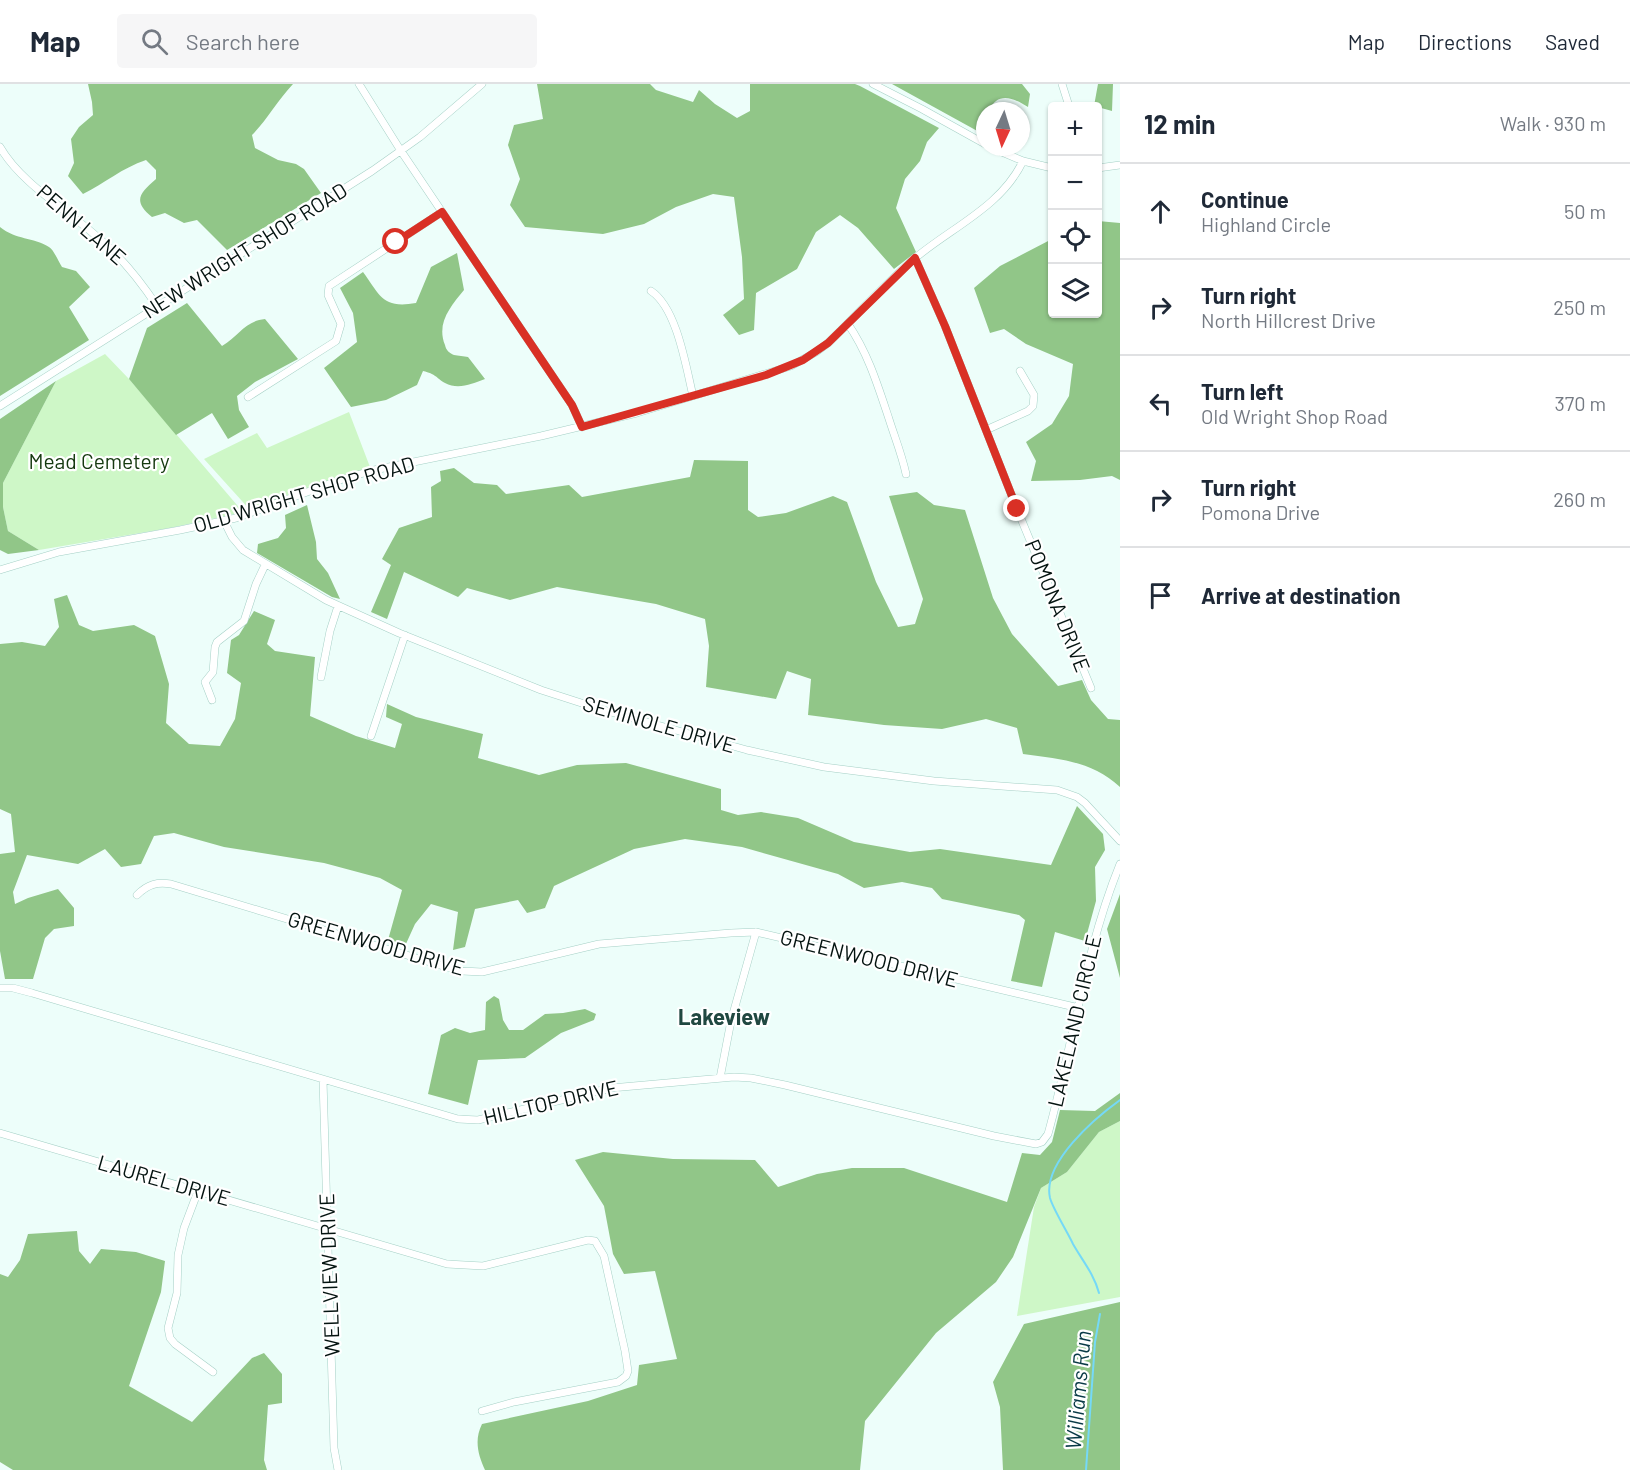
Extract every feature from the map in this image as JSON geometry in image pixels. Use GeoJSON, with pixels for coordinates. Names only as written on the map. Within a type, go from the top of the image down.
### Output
{"type":"FeatureCollection","features":[{"type":"Feature","properties":{"kind":"street"},"geometry":{"type":"LineString","coordinates":[[359,84],[401,151],[572,405],[582,427]]}},
{"type":"Feature","properties":{"kind":"street","name":"NEW WRIGHT SHOP ROAD"},"geometry":{"type":"LineString","coordinates":[[0,406],[401,151],[482,84]]}},
{"type":"Feature","properties":{"kind":"street"},"geometry":{"type":"LineString","coordinates":[[873,84],[976,139]]}},
{"type":"Feature","properties":{"kind":"street"},"geometry":{"type":"LineString","coordinates":[[1062,84],[1069,102]]}},
{"type":"Feature","properties":{"kind":"street","name":"PENN LANE"},"geometry":{"type":"LineString","coordinates":[[0,147],[20,172],[126,263],[158,306]]}},
{"type":"Feature","properties":{"kind":"street"},"geometry":{"type":"LineString","coordinates":[[1011,156],[1048,167]]}},
{"type":"Feature","properties":{"kind":"street","name":"OLD WRIGHT SHOP ROAD"},"geometry":{"type":"LineString","coordinates":[[0,570],[59,552],[224,521],[361,473],[582,427],[766,375],[803,360],[816,352],[915,258],[1001,195],[1017,174],[1023,161]]}},
{"type":"Feature","properties":{"kind":"street"},"geometry":{"type":"LineString","coordinates":[[1102,167],[1120,165]]}},
{"type":"Feature","properties":{"kind":"street"},"geometry":{"type":"LineString","coordinates":[[248,397],[336,340],[341,324],[328,295],[329,286],[442,212]]}},
{"type":"Feature","properties":{"kind":"street","name":"POMONA DRIVE"},"geometry":{"type":"LineString","coordinates":[[915,258],[945,326],[1091,688]]}},
{"type":"Feature","properties":{"kind":"street"},"geometry":{"type":"LineString","coordinates":[[651,291],[660,297],[669,311],[693,396]]}},
{"type":"Feature","properties":{"kind":"street"},"geometry":{"type":"LineString","coordinates":[[848,324],[862,346],[874,375],[899,446],[906,474]]}},
{"type":"Feature","properties":{"kind":"street"},"geometry":{"type":"LineString","coordinates":[[986,430],[1028,411],[1033,406],[1034,394],[1020,371]]}},
{"type":"Feature","properties":{"kind":"street","name":"SEMINOLE DRIVE"},"geometry":{"type":"LineString","coordinates":[[224,521],[236,544],[266,565],[338,606],[556,695],[786,760],[864,774],[934,782],[1057,790],[1085,802],[1120,841]]}},
{"type":"Feature","properties":{"kind":"street"},"geometry":{"type":"LineString","coordinates":[[212,700],[205,682],[214,667],[215,647],[222,637],[244,621],[256,584],[266,565]]}},
{"type":"Feature","properties":{"kind":"street"},"geometry":{"type":"LineString","coordinates":[[321,677],[330,631],[338,606]]}},
{"type":"Feature","properties":{"kind":"street"},"geometry":{"type":"LineString","coordinates":[[371,735],[405,635]]}},
{"type":"Feature","properties":{"kind":"street","name":"LAKELAND CIRCLE"},"geometry":{"type":"LineString","coordinates":[[1041,1142],[1048,1134],[1057,1103],[1101,913],[1120,864]]}},
{"type":"Feature","properties":{"kind":"street","name":"GREENWOOD DRIVE"},"geometry":{"type":"LineString","coordinates":[[137,895],[155,883],[171,884],[443,966],[472,972],[492,970],[599,944],[756,932],[1079,1008]]}},
{"type":"Feature","properties":{"kind":"street"},"geometry":{"type":"LineString","coordinates":[[720,1078],[731,1021],[756,932]]}},
{"type":"Feature","properties":{"kind":"street","name":"HILLTOP DRIVE"},"geometry":{"type":"LineString","coordinates":[[0,988],[13,988],[32,993],[222,1047],[323,1080],[468,1120],[509,1113],[611,1088],[720,1078],[751,1078],[1017,1142],[1031,1144],[1041,1142]]}},
{"type":"Feature","properties":{"kind":"street","name":"WELLVIEW DRIVE"},"geometry":{"type":"LineString","coordinates":[[323,1080],[334,1448],[338,1470]]}},
{"type":"Feature","properties":{"kind":"street","name":"LAUREL DRIVE"},"geometry":{"type":"LineString","coordinates":[[0,1133],[442,1263],[483,1266],[588,1240],[598,1244],[604,1256],[625,1351],[628,1368],[626,1376],[618,1382],[514,1402],[482,1411]]}},
{"type":"Feature","properties":{"kind":"street"},"geometry":{"type":"LineString","coordinates":[[198,1191],[180,1241],[177,1293],[168,1328],[170,1338],[175,1344],[213,1372]]}},
{"type":"Feature","properties":{"kind":"green space"},"geometry":{"type":"Polygon","coordinates":[[[88,84],[293,84],[252,135],[255,148],[278,160],[296,164],[304,169],[321,193],[227,250],[197,220],[184,223],[165,213],[152,217],[146,211],[140,202],[140,197],[156,179],[156,170],[146,160],[129,167],[83,194],[68,176],[74,163],[71,139],[79,127],[93,115],[88,84]]]}},
{"type":"Feature","properties":{"kind":"green space"},"geometry":{"type":"Polygon","coordinates":[[[537,84],[650,84],[656,90],[693,102],[699,90],[737,118],[750,111],[750,84],[855,84],[860,86],[939,128],[927,142],[920,161],[905,179],[896,208],[916,252],[894,269],[858,228],[840,215],[816,232],[797,269],[756,293],[754,330],[739,335],[723,315],[744,299],[742,257],[734,197],[713,194],[676,207],[644,224],[603,234],[525,227],[510,205],[520,179],[508,145],[514,125],[543,119],[537,84]]]}},
{"type":"Feature","properties":{"kind":"green space"},"geometry":{"type":"Polygon","coordinates":[[[892,84],[1022,84],[1030,94],[1029,102],[1006,98],[995,102],[976,102],[976,130],[892,84]]]}},
{"type":"Feature","properties":{"kind":"green space"},"geometry":{"type":"Polygon","coordinates":[[[1098,84],[1113,84],[1112,111],[1102,108],[1102,102],[1095,102],[1098,84]]]}},
{"type":"Feature","properties":{"kind":"green space"},"geometry":{"type":"Polygon","coordinates":[[[1102,221],[1120,223],[1120,480],[1112,476],[1080,480],[1031,481],[1036,461],[1026,442],[1052,424],[1069,396],[1073,364],[1026,344],[1004,329],[990,333],[974,288],[1000,266],[1048,241],[1048,318],[1102,318],[1102,221]]]}},
{"type":"Feature","properties":{"kind":"green space"},"geometry":{"type":"Polygon","coordinates":[[[0,227],[12,234],[49,247],[62,267],[76,271],[90,287],[69,307],[89,340],[0,396],[0,227]]]}},
{"type":"Feature","properties":{"kind":"green space"},"geometry":{"type":"Polygon","coordinates":[[[457,253],[464,290],[446,315],[442,329],[445,347],[454,355],[468,357],[485,379],[455,386],[423,371],[417,385],[386,400],[351,407],[324,368],[357,342],[353,313],[340,288],[363,272],[378,293],[389,302],[416,303],[431,267],[457,253]]]}},
{"type":"Feature","properties":{"kind":"green space"},"geometry":{"type":"Polygon","coordinates":[[[187,303],[222,346],[247,326],[265,319],[298,359],[255,382],[237,396],[239,410],[249,427],[228,439],[212,413],[176,435],[129,379],[147,328],[187,303]]]}},
{"type":"Feature","properties":{"kind":"green space","name":"Mead Cemetery"},"geometry":{"type":"Polygon","coordinates":[[[105,354],[243,512],[170,528],[39,550],[8,531],[3,507],[3,483],[56,381],[105,354]]]}},
{"type":"Feature","properties":{"kind":"green space"},"geometry":{"type":"Polygon","coordinates":[[[56,381],[3,483],[3,507],[8,531],[39,550],[8,554],[0,550],[0,419],[56,381]]]}},
{"type":"Feature","properties":{"kind":"green space"},"geometry":{"type":"Polygon","coordinates":[[[349,412],[370,467],[251,511],[204,459],[257,433],[267,448],[349,412]]]}},
{"type":"Feature","properties":{"kind":"green space"},"geometry":{"type":"Polygon","coordinates":[[[694,460],[748,461],[748,510],[758,517],[786,513],[833,496],[847,502],[876,582],[898,627],[915,624],[923,599],[889,496],[917,492],[934,505],[965,510],[993,598],[1012,634],[1058,686],[1082,680],[1091,700],[1108,719],[1120,720],[1120,787],[1087,766],[1023,754],[1017,728],[986,719],[942,729],[884,725],[808,715],[811,679],[787,671],[776,699],[706,687],[709,646],[705,619],[656,604],[557,587],[510,600],[467,588],[458,597],[404,572],[387,619],[371,612],[391,565],[382,559],[399,528],[432,517],[431,487],[441,481],[440,471],[454,468],[474,483],[497,485],[506,494],[569,485],[582,497],[690,477],[694,460]]]}},
{"type":"Feature","properties":{"kind":"green space"},"geometry":{"type":"Polygon","coordinates":[[[307,505],[316,542],[317,559],[328,573],[340,599],[332,597],[257,553],[258,544],[278,538],[286,528],[285,515],[307,505]]]}},
{"type":"Feature","properties":{"kind":"green space"},"geometry":{"type":"Polygon","coordinates":[[[67,595],[79,625],[93,631],[134,625],[155,636],[169,684],[166,723],[189,744],[220,746],[235,719],[241,683],[227,673],[231,640],[239,635],[254,611],[275,620],[267,644],[275,651],[315,657],[310,716],[356,736],[395,748],[402,724],[386,717],[387,704],[416,717],[483,734],[478,758],[539,775],[577,765],[626,763],[721,789],[721,810],[738,815],[761,812],[798,818],[854,842],[910,852],[940,849],[1051,865],[1077,806],[1103,834],[1105,850],[1095,867],[1096,901],[1085,941],[1055,932],[1042,987],[1011,981],[1025,920],[1019,915],[942,899],[932,888],[902,882],[864,888],[838,874],[742,847],[685,839],[634,849],[554,886],[545,908],[527,913],[518,900],[475,909],[465,947],[453,950],[458,912],[431,904],[415,924],[405,946],[388,940],[402,890],[380,878],[324,863],[224,847],[174,833],[154,836],[141,864],[121,867],[105,849],[78,864],[27,855],[13,892],[15,904],[58,889],[74,908],[74,926],[54,929],[45,938],[33,979],[5,979],[0,951],[0,854],[15,852],[11,814],[0,809],[0,644],[22,642],[45,646],[59,627],[54,599],[67,595]]]}},
{"type":"Feature","properties":{"kind":"green space"},"geometry":{"type":"Polygon","coordinates":[[[1120,894],[1120,978],[1107,929],[1120,894]]]}},
{"type":"Feature","properties":{"kind":"green space"},"geometry":{"type":"Polygon","coordinates":[[[494,996],[499,999],[503,1020],[509,1030],[523,1030],[545,1014],[585,1009],[596,1014],[594,1020],[561,1033],[525,1058],[478,1060],[468,1105],[428,1094],[441,1035],[455,1028],[470,1033],[485,1030],[486,1002],[494,996]]]}},
{"type":"Feature","properties":{"kind":"green space"},"geometry":{"type":"Polygon","coordinates":[[[1120,1093],[1120,1121],[1099,1132],[1067,1172],[1041,1188],[1013,1257],[996,1282],[936,1333],[865,1421],[860,1470],[485,1470],[478,1447],[478,1436],[482,1424],[588,1401],[637,1385],[639,1365],[677,1359],[655,1271],[624,1274],[613,1254],[604,1206],[575,1160],[603,1152],[673,1159],[755,1160],[778,1187],[817,1174],[852,1168],[904,1168],[1007,1202],[1022,1153],[1040,1155],[1052,1142],[1060,1110],[1095,1111],[1120,1093]]]}},
{"type":"Feature","properties":{"kind":"green space"},"geometry":{"type":"Polygon","coordinates":[[[1120,1121],[1120,1297],[1017,1316],[1034,1207],[1041,1188],[1067,1172],[1099,1132],[1120,1121]]]}},
{"type":"Feature","properties":{"kind":"green space"},"geometry":{"type":"Polygon","coordinates":[[[77,1231],[79,1251],[90,1264],[101,1249],[136,1252],[165,1261],[161,1292],[129,1386],[192,1422],[252,1358],[264,1353],[282,1374],[282,1403],[268,1405],[264,1460],[267,1470],[13,1470],[0,1462],[0,1274],[8,1277],[20,1260],[28,1234],[77,1231]]]}},
{"type":"Feature","properties":{"kind":"green space"},"geometry":{"type":"Polygon","coordinates":[[[1120,1302],[1120,1470],[1003,1470],[1000,1407],[993,1382],[1024,1324],[1120,1302]]]}},
{"type":"Feature","properties":{"kind":"waterway","name":"Williams Run"},"geometry":{"type":"LineString","coordinates":[[1099,1293],[1091,1273],[1054,1208],[1050,1198],[1050,1184],[1054,1170],[1062,1156],[1097,1118],[1120,1100]]}},
{"type":"Feature","properties":{"kind":"waterway","name":"Williams Run"},"geometry":{"type":"LineString","coordinates":[[1086,1470],[1095,1342],[1100,1314]]}},
{"type":"Feature","properties":{"kind":"district","name":"Lakeview"},"geometry":{"type":"Point","coordinates":[724,1017]}},
{"type":"Feature","properties":{"kind":"route"},"geometry":{"type":"LineString","coordinates":[[396,242],[442,212],[559,385],[582,427],[766,375],[803,360],[828,343],[915,258],[945,326],[1017,509]]}}]}
